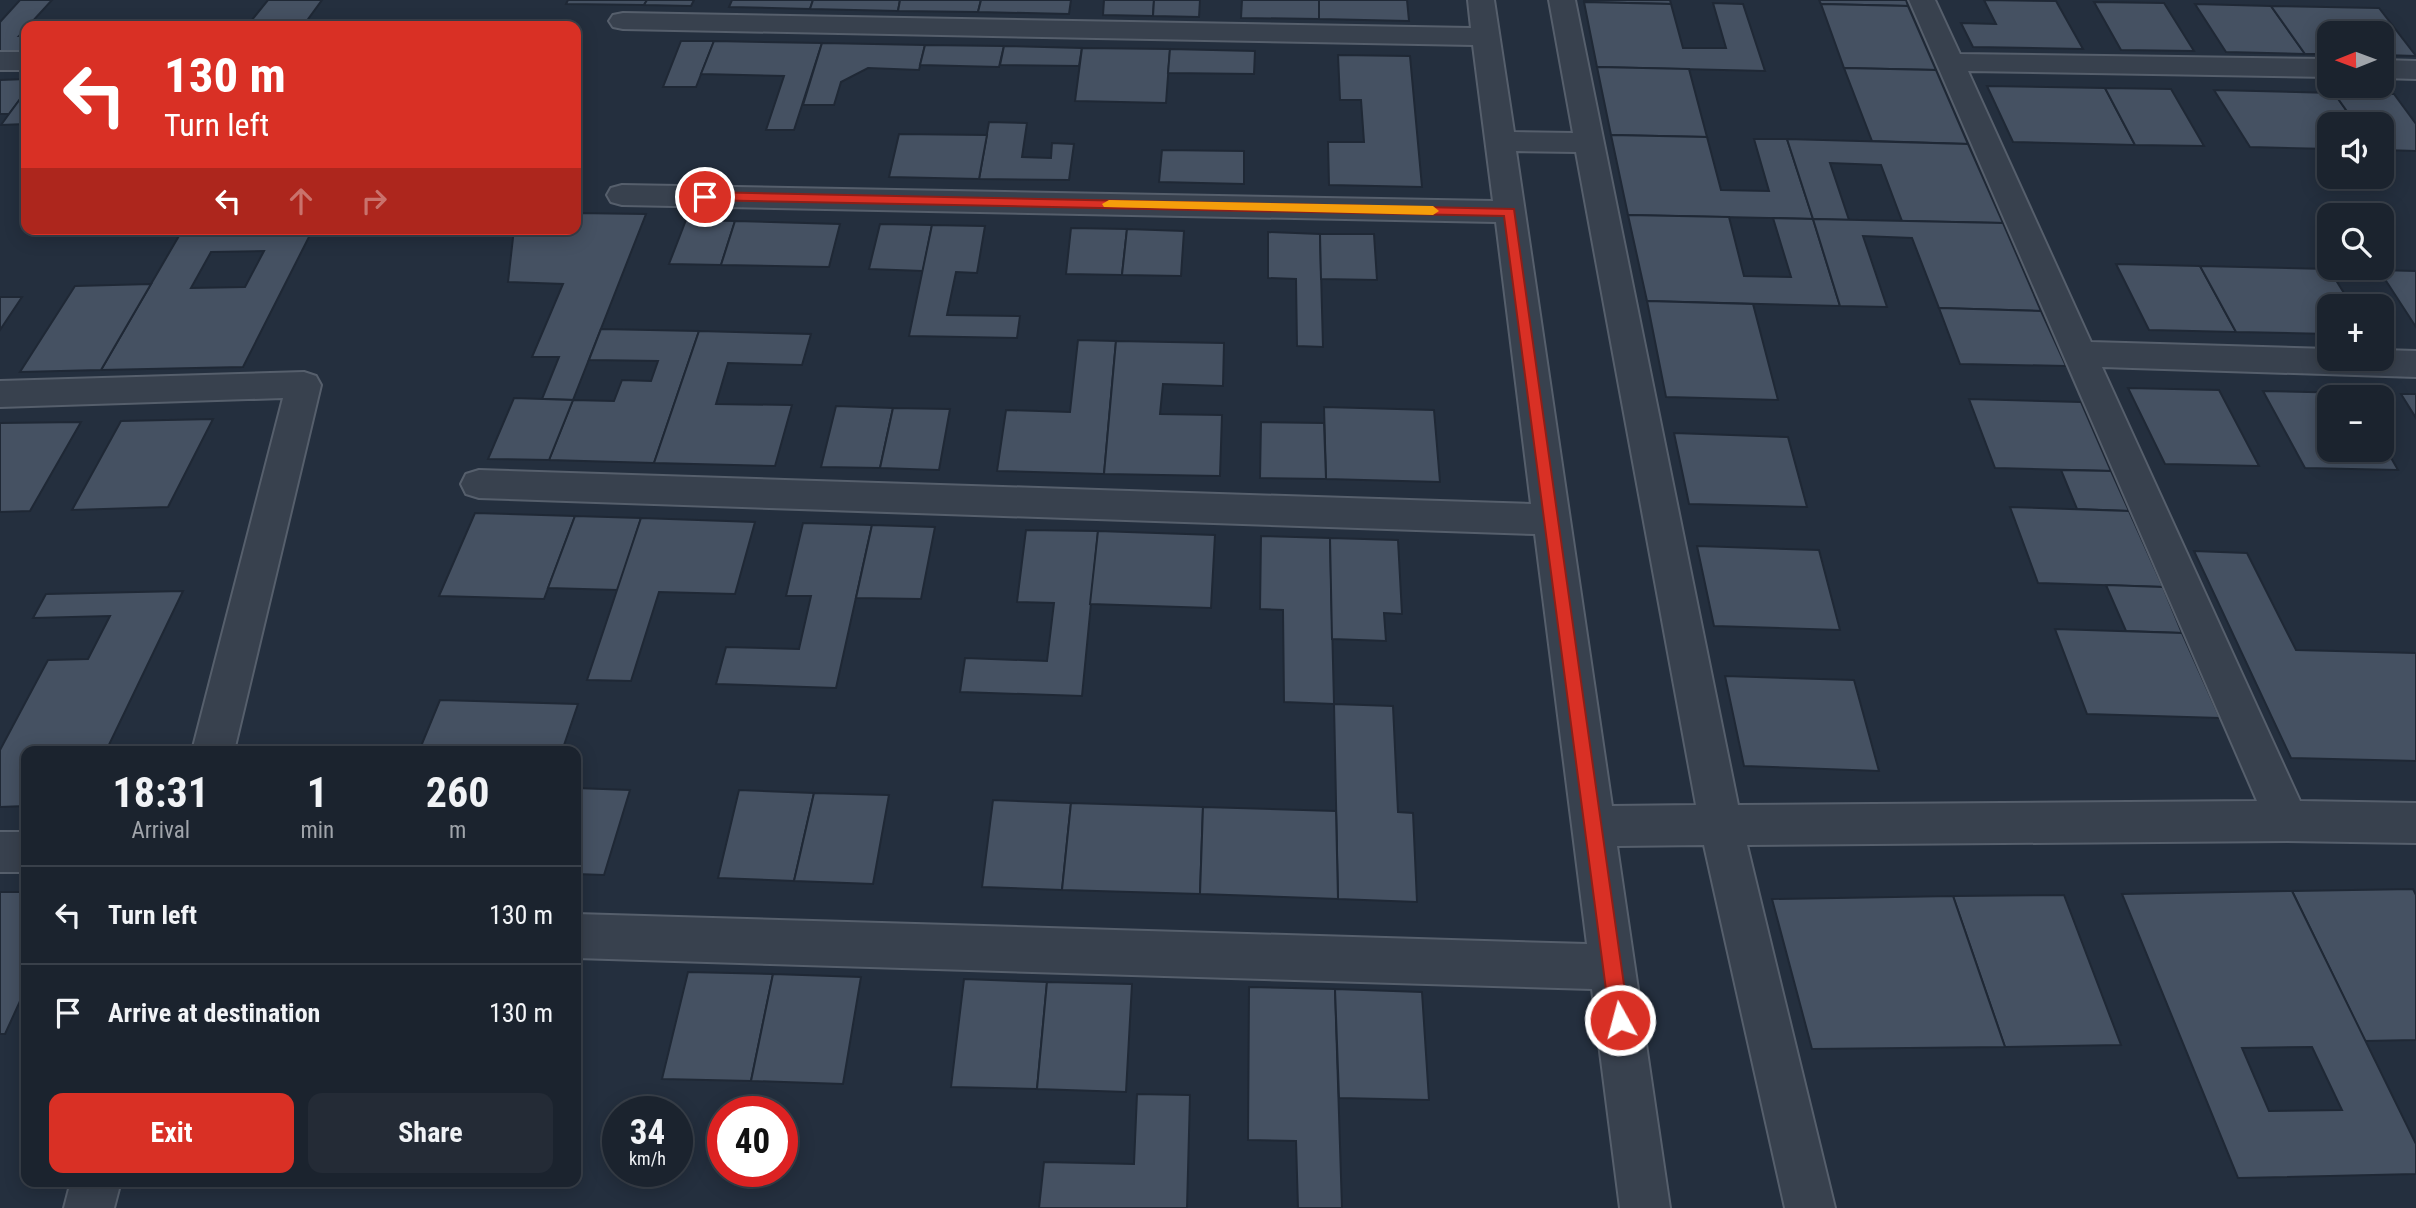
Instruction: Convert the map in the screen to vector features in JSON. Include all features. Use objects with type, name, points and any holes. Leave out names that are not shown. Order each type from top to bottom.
[{"type":"street","points":[[1481,0],[1645,1208]]},
{"type":"street","points":[[1562,0],[1721,825],[1810,1208]]},
{"type":"street","points":[[1922,0],[2287,821]]},
{"type":"street","points":[[623,21],[1486,37]]},
{"type":"street","points":[[0,61],[21,61]]},
{"type":"street","points":[[1949,62],[2317,68]]},
{"type":"street","points":[[2394,69],[2416,70]]},
{"type":"street","points":[[1500,141],[1590,143]]},
{"type":"street","points":[[622,195],[1510,212]]},
{"type":"street","points":[[2079,354],[2416,364]]},
{"type":"street","points":[[0,394],[304,385],[214,746]]},
{"type":"street","points":[[479,484],[1552,520]]},
{"type":"street","points":[[1594,826],[2287,821],[2416,823]]},
{"type":"street","points":[[0,852],[21,852]]},
{"type":"street","points":[[581,936],[1613,967]]},
{"type":"street","points":[[89,1208],[94,1187]]},
{"type":"building","points":[[20,0],[52,0],[33,21],[21,21],[21,53],[0,53],[0,22]]},
{"type":"building","points":[[268,0],[322,0],[307,21],[251,21]]},
{"type":"building","points":[[568,0],[647,0],[644,5],[566,4]]},
{"type":"building","points":[[647,0],[694,0],[691,6],[644,5]]},
{"type":"building","points":[[732,0],[813,0],[810,9],[729,7]]},
{"type":"building","points":[[813,0],[900,0],[898,11],[810,9]]},
{"type":"building","points":[[900,0],[981,0],[978,12],[898,11]]},
{"type":"building","points":[[981,0],[1071,0],[1069,14],[978,12]]},
{"type":"building","points":[[1104,0],[1154,0],[1153,16],[1103,15]]},
{"type":"building","points":[[1154,0],[1200,0],[1199,17],[1153,16]]},
{"type":"building","points":[[1242,0],[1319,0],[1319,19],[1241,18]]},
{"type":"building","points":[[1319,0],[1407,0],[1409,21],[1319,19]]},
{"type":"building","points":[[1670,0],[1671,4],[1584,2]]},
{"type":"building","points":[[1819,0],[1906,0],[1908,6],[1821,4]]},
{"type":"building","points":[[1984,0],[2056,1],[2083,49],[1973,47],[1961,23],[1996,24]]},
{"type":"building","points":[[1584,2],[1671,4],[1683,48],[1726,48],[1713,3],[1743,4],[1765,71],[1597,67]]},
{"type":"building","points":[[2094,2],[2164,3],[2194,51],[2121,50]]},
{"type":"building","points":[[1821,4],[1908,6],[1936,70],[1844,68]]},
{"type":"building","points":[[2195,4],[2271,6],[2305,54],[2226,52]]},
{"type":"building","points":[[2271,6],[2379,8],[2389,21],[2317,21],[2317,54],[2305,54]]},
{"type":"building","points":[[2394,27],[2416,56],[2394,55]]},
{"type":"building","points":[[681,41],[714,41],[696,87],[663,87]]},
{"type":"building","points":[[714,41],[822,43],[794,130],[766,130],[784,76],[701,74]]},
{"type":"building","points":[[822,43],[925,45],[919,70],[868,68],[841,82],[834,105],[803,105]]},
{"type":"building","points":[[925,45],[1004,46],[999,67],[920,65]]},
{"type":"building","points":[[1004,46],[1082,48],[1079,66],[1000,65]]},
{"type":"building","points":[[1082,48],[1170,49],[1166,103],[1075,101]]},
{"type":"building","points":[[1170,49],[1255,51],[1254,74],[1168,73]]},
{"type":"building","points":[[1338,55],[1410,56],[1422,187],[1329,185],[1328,142],[1364,142],[1361,100],[1340,100]]},
{"type":"building","points":[[1597,67],[1689,69],[1707,137],[1611,135]]},
{"type":"building","points":[[1844,68],[1936,70],[1968,144],[1872,141]]},
{"type":"building","points":[[21,79],[21,98],[9,114],[0,114],[0,80]]},
{"type":"building","points":[[1987,86],[2105,88],[2135,145],[2013,142]]},
{"type":"building","points":[[2105,88],[2171,89],[2204,146],[2135,145]]},
{"type":"building","points":[[2214,90],[2317,93],[2317,98],[2338,98],[2347,112],[2317,112],[2317,149],[2250,147]]},
{"type":"building","points":[[2394,94],[2416,124],[2416,151],[2394,150],[2394,112],[2347,112],[2338,98],[2394,98]]},
{"type":"building","points":[[21,98],[21,124],[1,125]]},
{"type":"building","points":[[989,122],[1027,123],[1022,157],[1051,158],[1052,143],[1074,144],[1069,180],[979,179]]},
{"type":"building","points":[[899,134],[987,135],[979,179],[889,177]]},
{"type":"building","points":[[1611,135],[1707,137],[1721,190],[1769,191],[1754,139],[1787,139],[1813,219],[1628,215]]},
{"type":"building","points":[[1787,139],[1968,144],[2003,223],[1902,221],[1881,165],[1830,163],[1849,220],[1813,219]]},
{"type":"building","points":[[1162,150],[1244,151],[1244,184],[1159,182]]},
{"type":"building","points":[[581,213],[646,214],[573,400],[542,399],[559,357],[532,357],[563,284],[508,282],[513,235],[581,235]]},
{"type":"building","points":[[1628,215],[1729,217],[1744,276],[1791,277],[1773,218],[1813,219],[1840,306],[1647,301]]},
{"type":"building","points":[[1813,219],[2003,223],[2041,311],[1939,308],[1912,238],[1863,236],[1887,307],[1840,306]]},
{"type":"building","points":[[686,220],[735,221],[721,265],[669,264]]},
{"type":"building","points":[[735,221],[840,224],[829,267],[721,265]]},
{"type":"building","points":[[880,224],[932,225],[923,271],[869,269]]},
{"type":"building","points":[[932,225],[985,226],[977,273],[956,272],[947,315],[1020,316],[1017,338],[909,336]]},
{"type":"building","points":[[1071,228],[1127,229],[1122,275],[1066,274]]},
{"type":"building","points":[[1127,229],[1184,231],[1181,276],[1122,275]]},
{"type":"building","points":[[1268,232],[1320,234],[1323,347],[1297,346],[1296,279],[1268,278]]},
{"type":"building","points":[[1320,234],[1374,234],[1377,280],[1321,279]]},
{"type":"building","points":[[180,235],[310,235],[243,367],[101,370]],"holes":[[[264,251],[245,287],[191,288],[211,252]]]},
{"type":"building","points":[[2116,264],[2200,266],[2236,332],[2149,330]]},
{"type":"building","points":[[2200,266],[2317,269],[2317,280],[2336,280],[2345,294],[2317,294],[2317,334],[2236,332]]},
{"type":"building","points":[[2394,270],[2416,271],[2416,327],[2385,280],[2394,280]]},
{"type":"building","points":[[151,284],[101,370],[20,372],[75,286]]},
{"type":"building","points":[[0,297],[22,297],[0,330]]},
{"type":"building","points":[[1647,301],[1753,304],[1778,400],[1666,397]]},
{"type":"building","points":[[1939,308],[2041,311],[2066,366],[1960,364]]},
{"type":"building","points":[[601,329],[699,331],[654,463],[549,460],[573,400],[614,401],[622,380],[651,381],[658,361],[589,360]]},
{"type":"building","points":[[699,331],[811,334],[802,365],[728,363],[716,404],[792,405],[775,466],[654,463]]},
{"type":"building","points":[[1078,340],[1116,341],[1104,474],[997,471],[1006,410],[1070,412]]},
{"type":"building","points":[[1116,341],[1224,343],[1223,386],[1163,384],[1160,414],[1222,415],[1220,476],[1104,474]]},
{"type":"building","points":[[2128,388],[2219,390],[2259,466],[2165,464]]},
{"type":"building","points":[[2263,391],[2317,392],[2317,462],[2393,462],[2398,470],[2305,468]]},
{"type":"building","points":[[2401,394],[2416,394],[2416,418]]},
{"type":"building","points":[[514,398],[573,400],[549,460],[488,459]]},
{"type":"building","points":[[1969,399],[2081,402],[2111,471],[1995,468]]},
{"type":"building","points":[[836,406],[893,408],[880,468],[821,467]]},
{"type":"building","points":[[1324,407],[1434,410],[1440,482],[1326,479]]},
{"type":"building","points":[[893,408],[950,409],[939,470],[880,468]]},
{"type":"building","points":[[213,419],[168,507],[72,510],[121,421]]},
{"type":"building","points":[[81,422],[30,511],[0,512],[0,423]]},
{"type":"building","points":[[1261,422],[1324,423],[1326,479],[1260,478]]},
{"type":"building","points":[[1674,433],[1788,437],[1807,507],[1689,504]]},
{"type":"building","points":[[2061,470],[2111,471],[2129,511],[2077,509]]},
{"type":"building","points":[[2010,507],[2129,511],[2163,587],[2038,583]]},
{"type":"building","points":[[475,513],[575,516],[544,599],[439,596]]},
{"type":"building","points":[[575,516],[641,518],[618,590],[548,588]]},
{"type":"building","points":[[641,518],[755,522],[735,594],[659,592],[631,681],[587,680]]},
{"type":"building","points":[[803,523],[872,525],[836,688],[716,684],[726,647],[799,649],[811,596],[786,596]]},
{"type":"building","points":[[872,525],[935,527],[921,599],[856,598]]},
{"type":"building","points":[[1026,530],[1098,531],[1082,696],[960,692],[965,658],[1047,661],[1054,603],[1017,602]]},
{"type":"building","points":[[1098,531],[1215,535],[1211,608],[1090,604]]},
{"type":"building","points":[[1261,536],[1330,538],[1334,704],[1284,702],[1283,610],[1260,609]]},
{"type":"building","points":[[1330,538],[1398,540],[1402,614],[1384,613],[1386,641],[1332,639]]},
{"type":"building","points":[[1697,546],[1819,550],[1840,630],[1714,626]]},
{"type":"building","points":[[2194,551],[2247,553],[2296,650],[2416,653],[2416,761],[2291,758]]},
{"type":"building","points":[[2106,585],[2163,587],[2182,633],[2126,631]]},
{"type":"building","points":[[183,591],[108,746],[21,746],[21,806],[0,807],[0,750],[48,660],[88,659],[110,616],[33,618],[46,594]]},
{"type":"building","points":[[2055,629],[2182,633],[2220,718],[2087,714]]},
{"type":"building","points":[[1725,676],[1854,680],[1879,771],[1744,766]]},
{"type":"building","points":[[440,700],[578,704],[564,746],[421,746]]},
{"type":"building","points":[[1334,704],[1393,706],[1398,812],[1413,813],[1417,902],[1338,899]]},
{"type":"building","points":[[581,788],[630,790],[604,875],[581,874]]},
{"type":"building","points":[[739,790],[814,793],[794,881],[718,878]]},
{"type":"building","points":[[814,793],[889,795],[873,884],[794,881]]},
{"type":"building","points":[[993,800],[1071,803],[1062,890],[982,887]]},
{"type":"building","points":[[1071,803],[1203,807],[1200,894],[1062,890]]},
{"type":"building","points":[[1203,807],[1336,811],[1338,899],[1200,894]]},
{"type":"building","points":[[2413,889],[2416,895],[2416,1040],[2365,1041],[2292,891]]},
{"type":"building","points":[[2292,891],[2416,1144],[2416,1174],[2238,1178],[2122,894]],"holes":[[[2312,1047],[2342,1110],[2269,1111],[2242,1048]]]},
{"type":"building","points":[[0,892],[21,892],[21,999],[5,1034],[0,1034]]},
{"type":"building","points":[[2064,895],[2121,1045],[2005,1047],[1953,896]]},
{"type":"building","points":[[1953,896],[2005,1047],[1812,1049],[1772,899]]},
{"type":"building","points":[[688,972],[773,974],[751,1081],[662,1079]]},
{"type":"building","points":[[773,974],[861,977],[843,1084],[751,1081]]},
{"type":"building","points":[[964,979],[1047,982],[1037,1089],[951,1087]]},
{"type":"building","points":[[1047,982],[1132,984],[1126,1092],[1037,1089]]},
{"type":"building","points":[[1249,987],[1335,989],[1342,1208],[1298,1208],[1296,1141],[1248,1140]]},
{"type":"building","points":[[1335,989],[1422,992],[1429,1100],[1339,1098]]},
{"type":"building","points":[[1137,1094],[1190,1095],[1187,1208],[1039,1208],[1044,1162],[1134,1164]]},
{"type":"slow traffic","points":[[1109,204],[1433,211]]},
{"type":"route","points":[[705,197],[1510,212],[1620,1020]]}]
